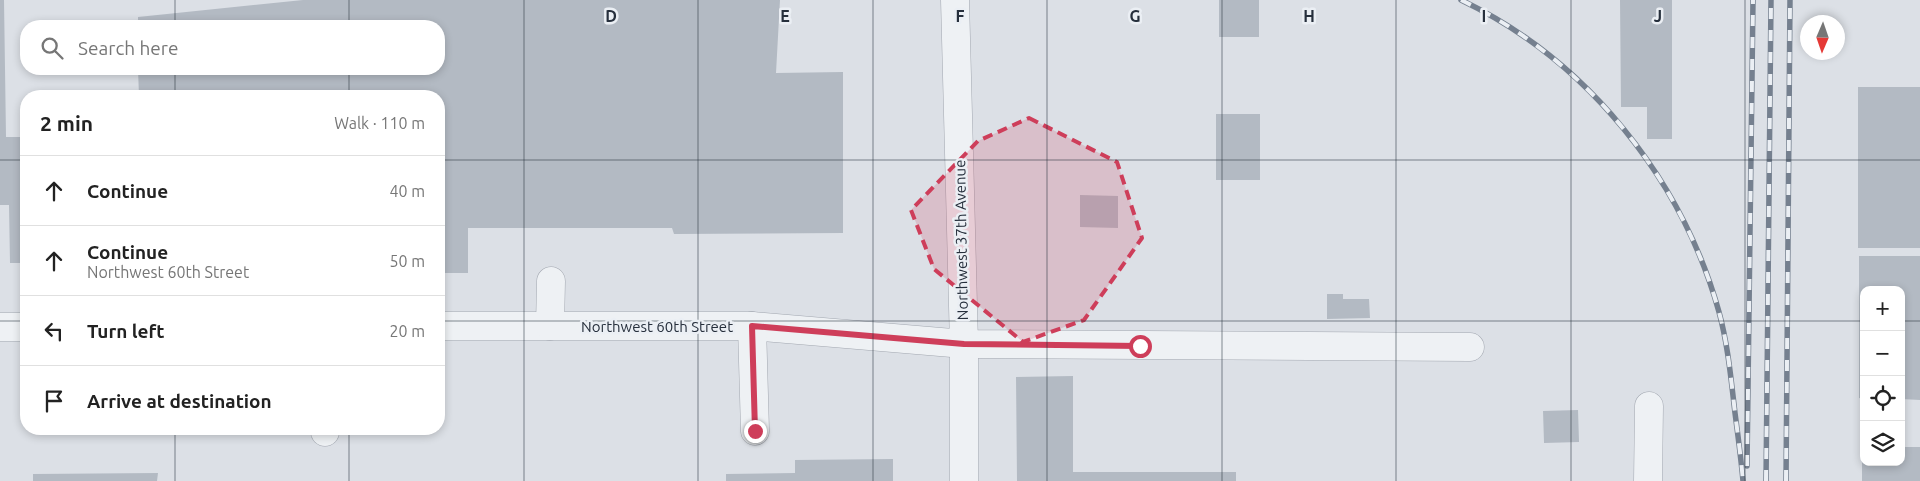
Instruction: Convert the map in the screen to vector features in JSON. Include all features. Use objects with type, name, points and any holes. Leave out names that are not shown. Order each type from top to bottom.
[{"type":"street","name":"Northwest 37th Avenue","points":[[955,0],[964,344],[964,481]]},
{"type":"street","points":[[550,326],[551,281]]},
{"type":"street","name":"Northwest 60th Street","points":[[445,326],[752,326],[964,344],[1470,347]]},
{"type":"street","points":[[752,326],[755,431]]},
{"type":"street","points":[[0,327],[20,327]]},
{"type":"street","points":[[1648,481],[1649,406]]},
{"type":"highlighted area","points":[[1029,118],[1117,162],[1142,238],[1084,320],[1023,342],[934,269],[911,210],[978,141]]},
{"type":"building","points":[[0,0],[4,0],[6,137],[20,137],[20,263],[10,263],[9,205],[0,205]]},
{"type":"building","points":[[303,0],[780,0],[776,73],[843,72],[843,233],[674,234],[672,228],[468,228],[468,273],[445,273],[445,90],[139,90],[138,75],[445,75],[445,20],[138,20],[138,17]]},
{"type":"building","points":[[1219,0],[1259,0],[1259,37],[1219,37]]},
{"type":"building","points":[[1620,0],[1672,0],[1672,139],[1647,139],[1647,107],[1621,107]]},
{"type":"building","points":[[1858,87],[1920,87],[1920,248],[1858,248]]},
{"type":"building","points":[[1216,114],[1260,114],[1260,180],[1216,180]]},
{"type":"building","points":[[1080,195],[1118,196],[1118,228],[1080,227]]},
{"type":"building","points":[[1859,256],[1920,256],[1920,400],[1905,399],[1905,286],[1860,286],[1859,398]]},
{"type":"building","points":[[1327,294],[1343,294],[1343,299],[1369,299],[1370,318],[1327,319]]},
{"type":"building","points":[[1073,376],[1073,472],[1236,472],[1236,481],[1017,481],[1016,377]]},
{"type":"building","points":[[1578,410],[1579,442],[1544,443],[1543,411]]},
{"type":"building","points":[[1905,447],[1920,447],[1920,481],[1862,481],[1862,466],[1905,466]]},
{"type":"building","points":[[893,459],[893,481],[726,481],[726,474],[795,473],[795,460]]},
{"type":"building","points":[[158,473],[157,481],[33,481],[33,474]]},
{"type":"railway","points":[[1461,0],[1507,25],[1549,55],[1588,90],[1623,129],[1654,171],[1681,216],[1702,263],[1722,324],[1729,362],[1743,481]]},
{"type":"railway","points":[[1747,466],[1753,0]]},
{"type":"railway","points":[[1766,481],[1771,0]]},
{"type":"railway","points":[[1786,481],[1790,0]]},
{"type":"route","points":[[755,431],[752,326],[964,344],[1140,346]]}]
